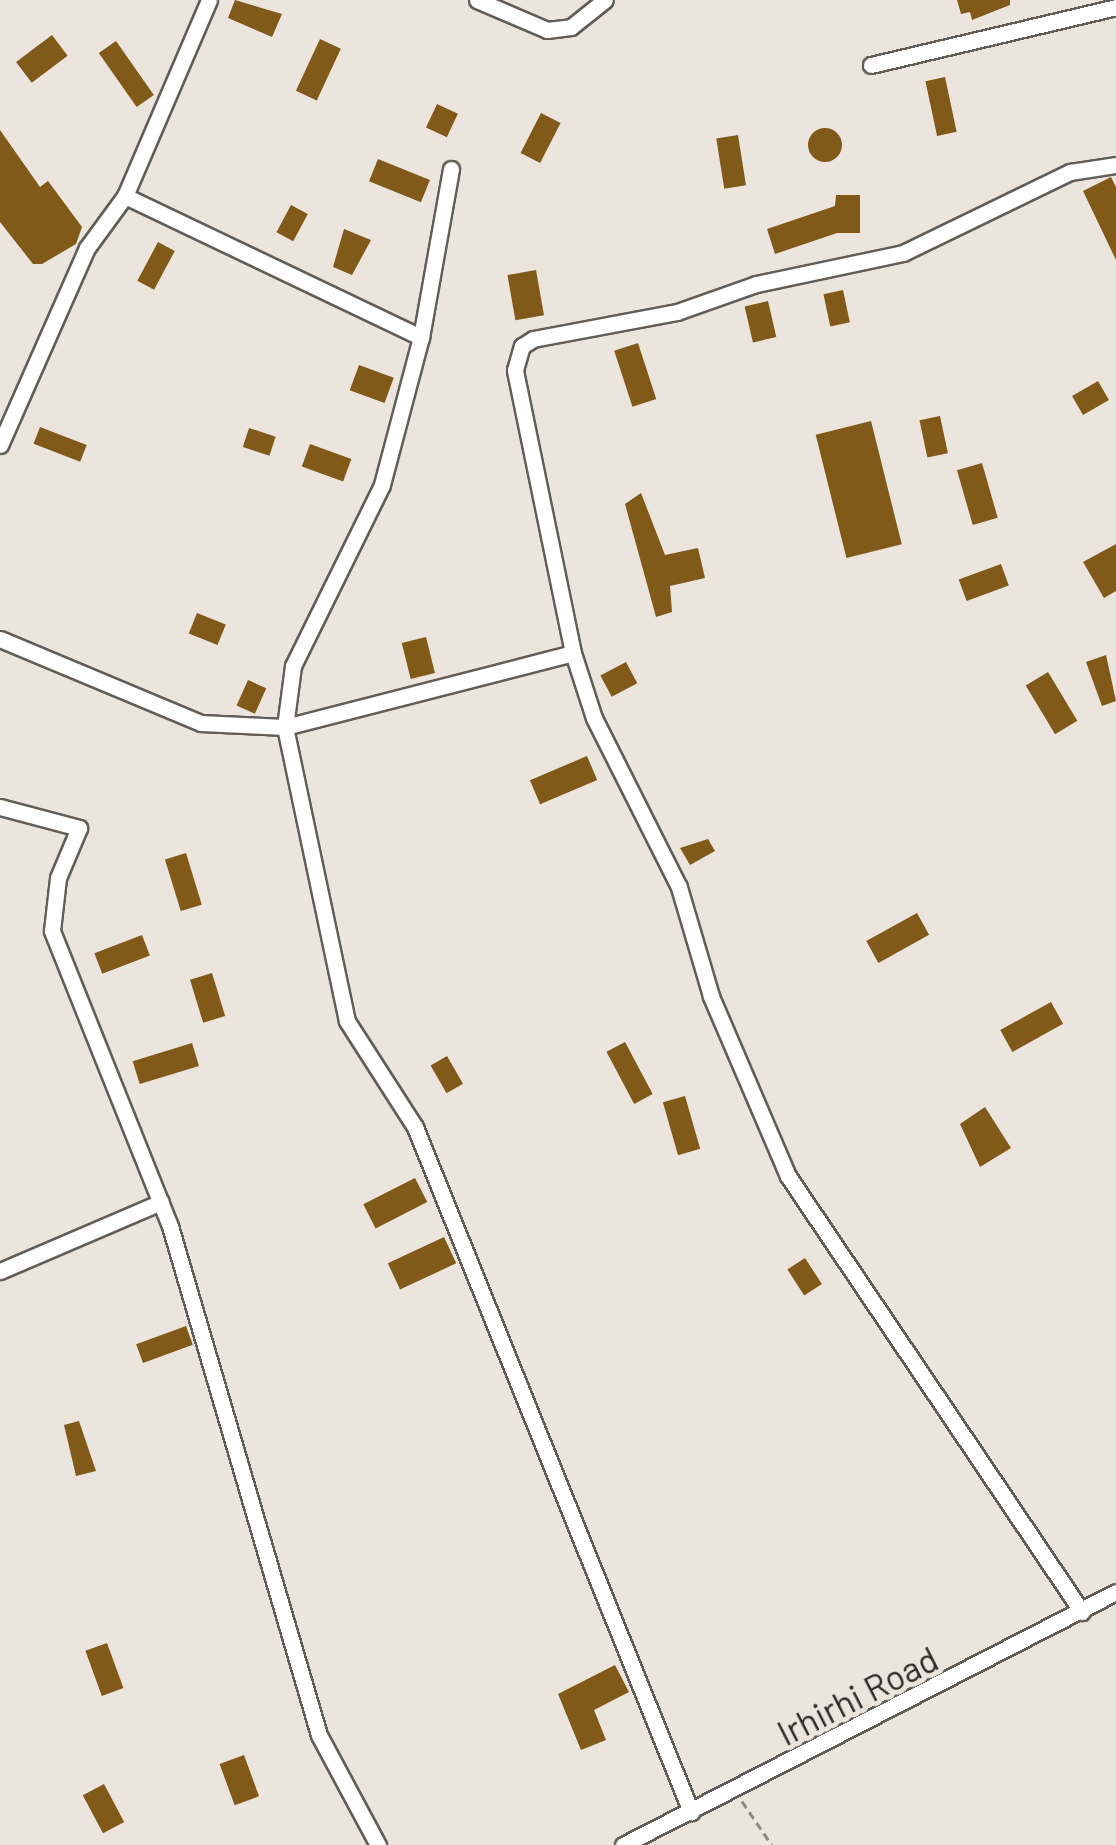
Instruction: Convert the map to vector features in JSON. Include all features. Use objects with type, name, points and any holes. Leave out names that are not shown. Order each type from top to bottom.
[{"type":"street","points":[[0,446],[87,248],[125,196],[209,0]]},
{"type":"street","points":[[477,0],[548,30],[570,28],[605,0]]},
{"type":"street","points":[[870,65],[1116,7]]},
{"type":"street","points":[[1082,1612],[941,1394],[804,1206],[711,996],[679,887],[606,748],[573,653],[517,387],[522,346],[903,254],[1070,172],[1116,164]]},
{"type":"street","points":[[451,169],[421,337],[382,485],[293,666],[285,727],[348,1021],[415,1127],[690,1812]]},
{"type":"street","points":[[125,196],[421,337]]},
{"type":"street","points":[[0,639],[201,723],[285,727],[573,653]]},
{"type":"street","points":[[0,807],[79,828],[58,878],[52,932],[161,1202],[319,1735],[378,1845]]},
{"type":"street","points":[[0,1271],[161,1202]]},
{"type":"street","name":"Irhirhi Road","points":[[623,1845],[1116,1592]]},
{"type":"path","points":[[735,1790],[772,1845]]},
{"type":"building","points":[[235,0],[282,14],[272,37],[228,18]]},
{"type":"building","points":[[957,0],[1010,0],[1010,5],[972,20],[970,12],[961,14]]},
{"type":"building","points":[[52,35],[68,56],[32,83],[16,62]]},
{"type":"building","points":[[320,39],[341,49],[317,100],[296,91]]},
{"type":"building","points":[[116,41],[154,95],[137,107],[99,53]]},
{"type":"building","points":[[945,77],[957,132],[937,136],[925,81]]},
{"type":"building","points":[[437,104],[458,114],[447,137],[426,128]]},
{"type":"building","points":[[541,113],[561,123],[540,163],[521,153]]},
{"type":"building","points":[[825,128],[837,133],[842,145],[837,157],[825,162],[813,157],[808,145],[813,133]]},
{"type":"building","points":[[0,130],[40,187],[48,181],[82,227],[76,244],[42,264],[33,264],[0,222]]},
{"type":"building","points":[[738,135],[746,185],[724,189],[716,138]]},
{"type":"building","points":[[378,159],[430,180],[421,202],[369,181]]},
{"type":"building","points":[[1111,177],[1116,187],[1116,260],[1083,191]]},
{"type":"building","points":[[836,195],[860,195],[860,233],[837,233],[775,254],[767,229],[835,206]]},
{"type":"building","points":[[291,205],[308,214],[293,241],[276,232]]},
{"type":"building","points":[[344,229],[371,240],[352,275],[333,267]]},
{"type":"building","points":[[158,242],[175,251],[154,290],[137,281]]},
{"type":"building","points":[[536,270],[544,315],[515,320],[507,275]]},
{"type":"building","points":[[843,290],[850,322],[830,326],[823,294]]},
{"type":"building","points":[[768,301],[776,337],[753,342],[745,306]]},
{"type":"building","points":[[638,343],[656,399],[632,407],[614,351]]},
{"type":"building","points":[[359,365],[394,378],[385,403],[350,390]]},
{"type":"building","points":[[1098,381],[1109,400],[1083,415],[1072,396]]},
{"type":"building","points":[[940,416],[948,453],[927,458],[919,420]]},
{"type":"building","points":[[871,421],[902,544],[846,558],[816,435]]},
{"type":"building","points":[[40,427],[87,445],[80,462],[34,444]]},
{"type":"building","points":[[249,428],[276,437],[269,456],[243,447]]},
{"type":"building","points":[[310,444],[351,459],[343,482],[302,467]]},
{"type":"building","points":[[982,463],[998,518],[973,525],[957,470]]},
{"type":"building","points":[[641,493],[665,555],[698,548],[705,578],[670,586],[672,612],[656,617],[625,504]]},
{"type":"building","points":[[1116,544],[1116,591],[1104,598],[1083,562]]},
{"type":"building","points":[[1001,564],[1009,586],[967,601],[959,579]]},
{"type":"building","points":[[197,613],[226,625],[218,645],[189,633]]},
{"type":"building","points":[[426,637],[435,673],[411,679],[402,643]]},
{"type":"building","points":[[1106,655],[1116,701],[1102,706],[1086,662]]},
{"type":"building","points":[[626,662],[637,683],[612,697],[600,676]]},
{"type":"building","points":[[1048,672],[1077,721],[1055,734],[1026,685]]},
{"type":"building","points":[[248,680],[266,688],[255,714],[237,706]]},
{"type":"building","points":[[587,756],[597,780],[540,804],[530,780]]},
{"type":"building","points":[[708,839],[715,851],[690,865],[680,848]]},
{"type":"building","points":[[186,853],[202,905],[181,911],[165,859]]},
{"type":"building","points":[[917,913],[929,935],[878,963],[866,941]]},
{"type":"building","points":[[142,935],[150,956],[102,974],[94,953]]},
{"type":"building","points":[[212,973],[225,1016],[203,1023],[190,980]]},
{"type":"building","points":[[1051,1002],[1063,1024],[1012,1052],[1000,1030]]},
{"type":"building","points":[[625,1042],[653,1094],[634,1104],[606,1052]]},
{"type":"building","points":[[192,1043],[199,1066],[140,1084],[133,1061]]},
{"type":"building","points":[[447,1056],[463,1084],[447,1093],[431,1066]]},
{"type":"building","points":[[685,1096],[700,1149],[678,1155],[663,1102]]},
{"type":"building","points":[[985,1107],[1011,1148],[980,1167],[960,1124]]},
{"type":"building","points":[[415,1178],[427,1202],[376,1228],[363,1204]]},
{"type":"building","points":[[444,1237],[456,1263],[400,1289],[388,1263]]},
{"type":"building","points":[[805,1258],[822,1284],[804,1295],[787,1269]]},
{"type":"building","points":[[186,1326],[193,1345],[143,1363],[136,1344]]},
{"type":"building","points":[[79,1421],[96,1471],[76,1476],[64,1425]]},
{"type":"building","points":[[107,1643],[123,1688],[102,1696],[85,1651]]},
{"type":"building","points":[[615,1665],[629,1692],[594,1710],[606,1740],[581,1750],[558,1694]]},
{"type":"building","points":[[244,1755],[259,1796],[235,1805],[220,1764]]},
{"type":"building","points":[[104,1784],[124,1822],[103,1833],[83,1795]]}]
